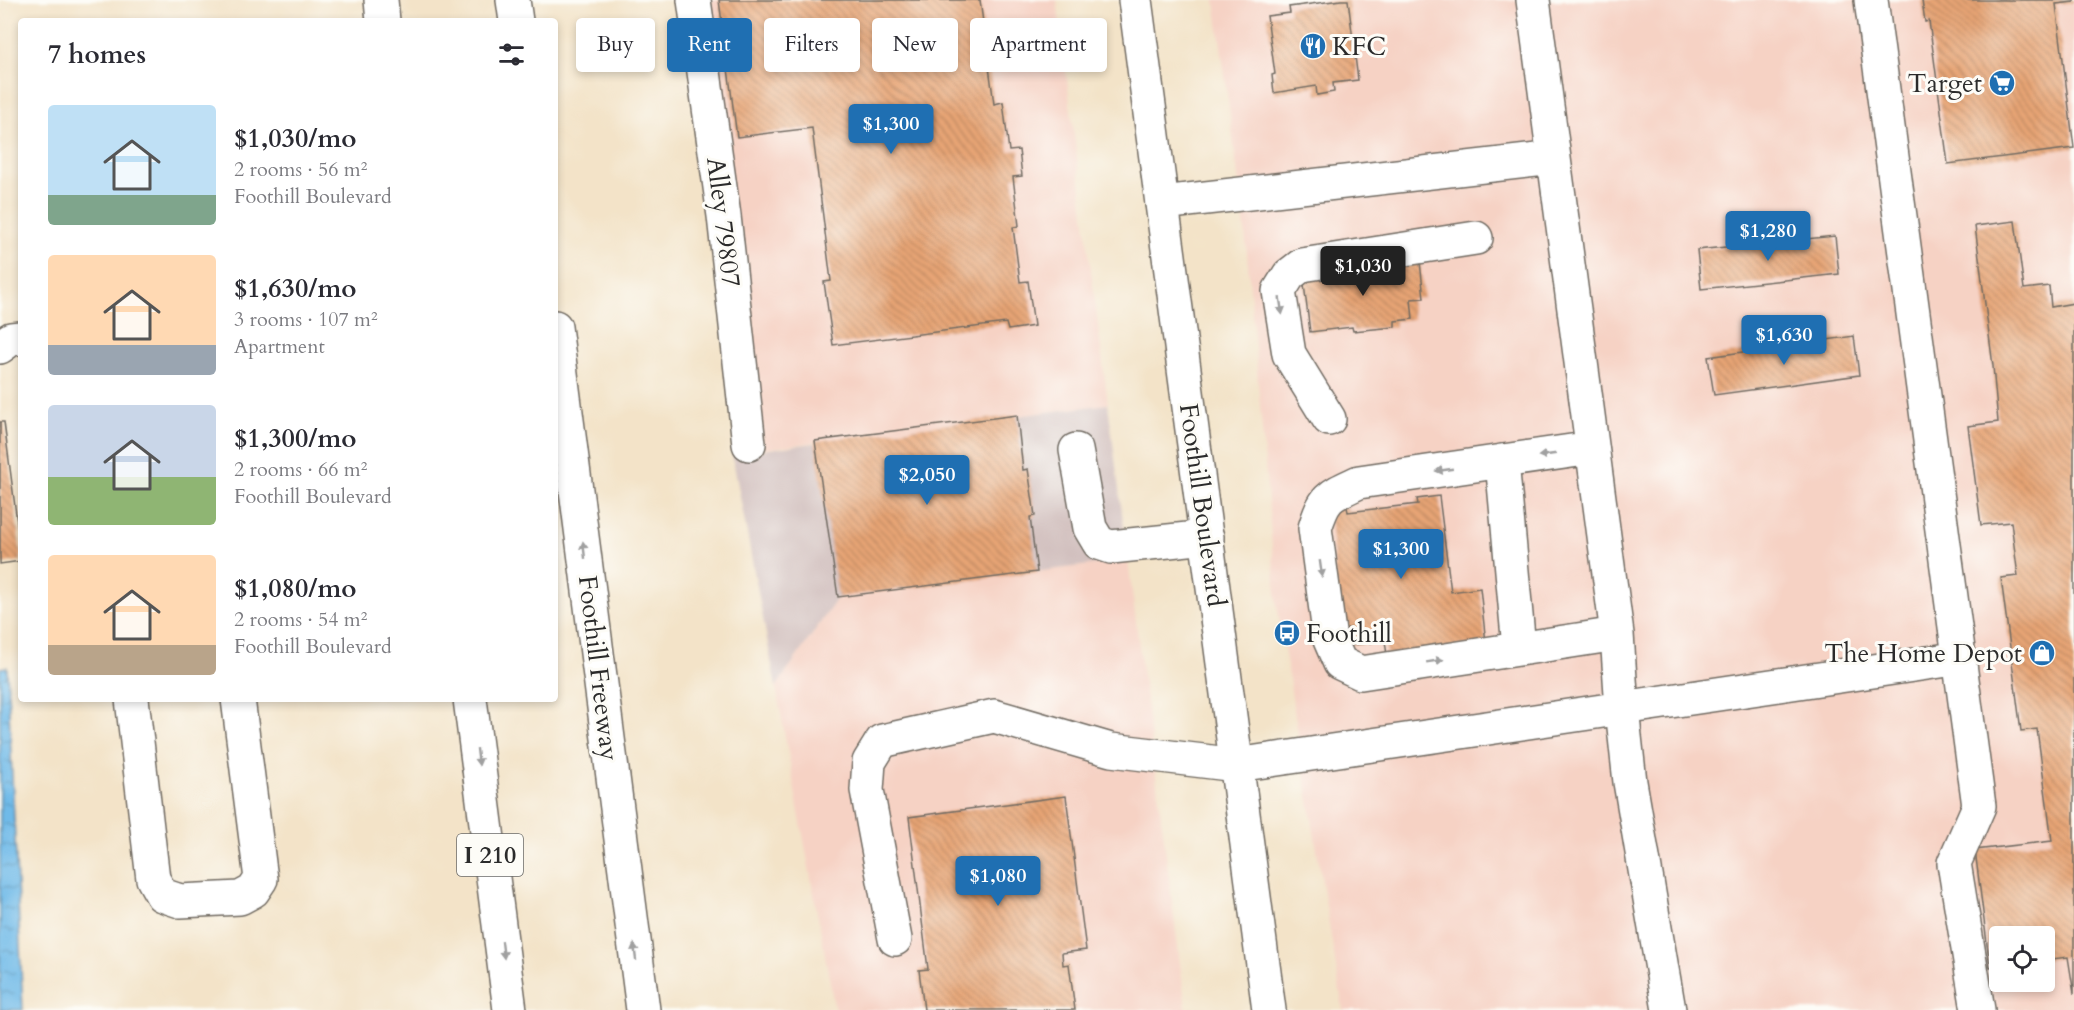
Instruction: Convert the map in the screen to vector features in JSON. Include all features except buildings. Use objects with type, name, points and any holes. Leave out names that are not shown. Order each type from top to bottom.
[{"type":"main road","points":[[381,0],[383,18]]},
{"type":"main road","points":[[513,0],[516,18]]},
{"type":"main road","name":"Alley 79807","points":[[694,0],[724,216],[749,444]]},
{"type":"main road","name":"Foothill Boulevard","points":[[1135,0],[1269,1010]]},
{"type":"main road","points":[[1533,0],[1617,634],[1630,782],[1670,1010]]},
{"type":"main road","points":[[1871,0],[1961,658],[1979,806],[1954,863],[1978,1010]]},
{"type":"main road","points":[[1162,203],[1554,158]]},
{"type":"main road","points":[[1329,419],[1289,354],[1279,291],[1289,275],[1302,265],[1476,238]]},
{"type":"main road","points":[[0,347],[11,339],[18,338]]},
{"type":"main road","name":"Foothill Freeway","points":[[558,350],[643,1010]]},
{"type":"main road","points":[[1592,448],[1359,482],[1330,495],[1315,528],[1330,640],[1340,663],[1361,673],[1617,634]]},
{"type":"main road","points":[[1076,450],[1090,528],[1099,543],[1111,547],[1207,537]]},
{"type":"main road","points":[[1502,461],[1519,648]]},
{"type":"main road","points":[[896,939],[867,790],[869,762],[882,741],[994,716],[1111,750],[1237,765],[1961,658]]},
{"type":"main road","points":[[132,702],[153,879],[162,895],[180,902],[240,898],[253,891],[261,879],[238,702]]},
{"type":"main road","name":"I 210","points":[[470,702],[510,1010]]},
{"type":"shaded area","points":[[700,0],[1057,0],[1059,18],[970,18],[970,72],[1066,72],[1108,404],[763,449],[710,72],[752,72],[752,18],[703,18]]},
{"type":"shaded area","points":[[1215,0],[2074,0],[2074,1010],[1343,1010],[1277,605],[1245,230]]},
{"type":"shaded area","points":[[1108,404],[1128,560],[838,597],[776,687],[732,454]]},
{"type":"shaded area","points":[[1128,560],[1186,1010],[835,1010],[776,687],[838,597]]},
{"type":"water","points":[[7,667],[23,1010],[0,1010],[0,668]]},
{"type":"place","name":"KFC","points":[[1313,46]]},
{"type":"place","name":"Target","points":[[2002,83]]},
{"type":"place","name":"Foothill","points":[[1287,633]]},
{"type":"place","name":"The Home Depot","points":[[2042,653]]}]
